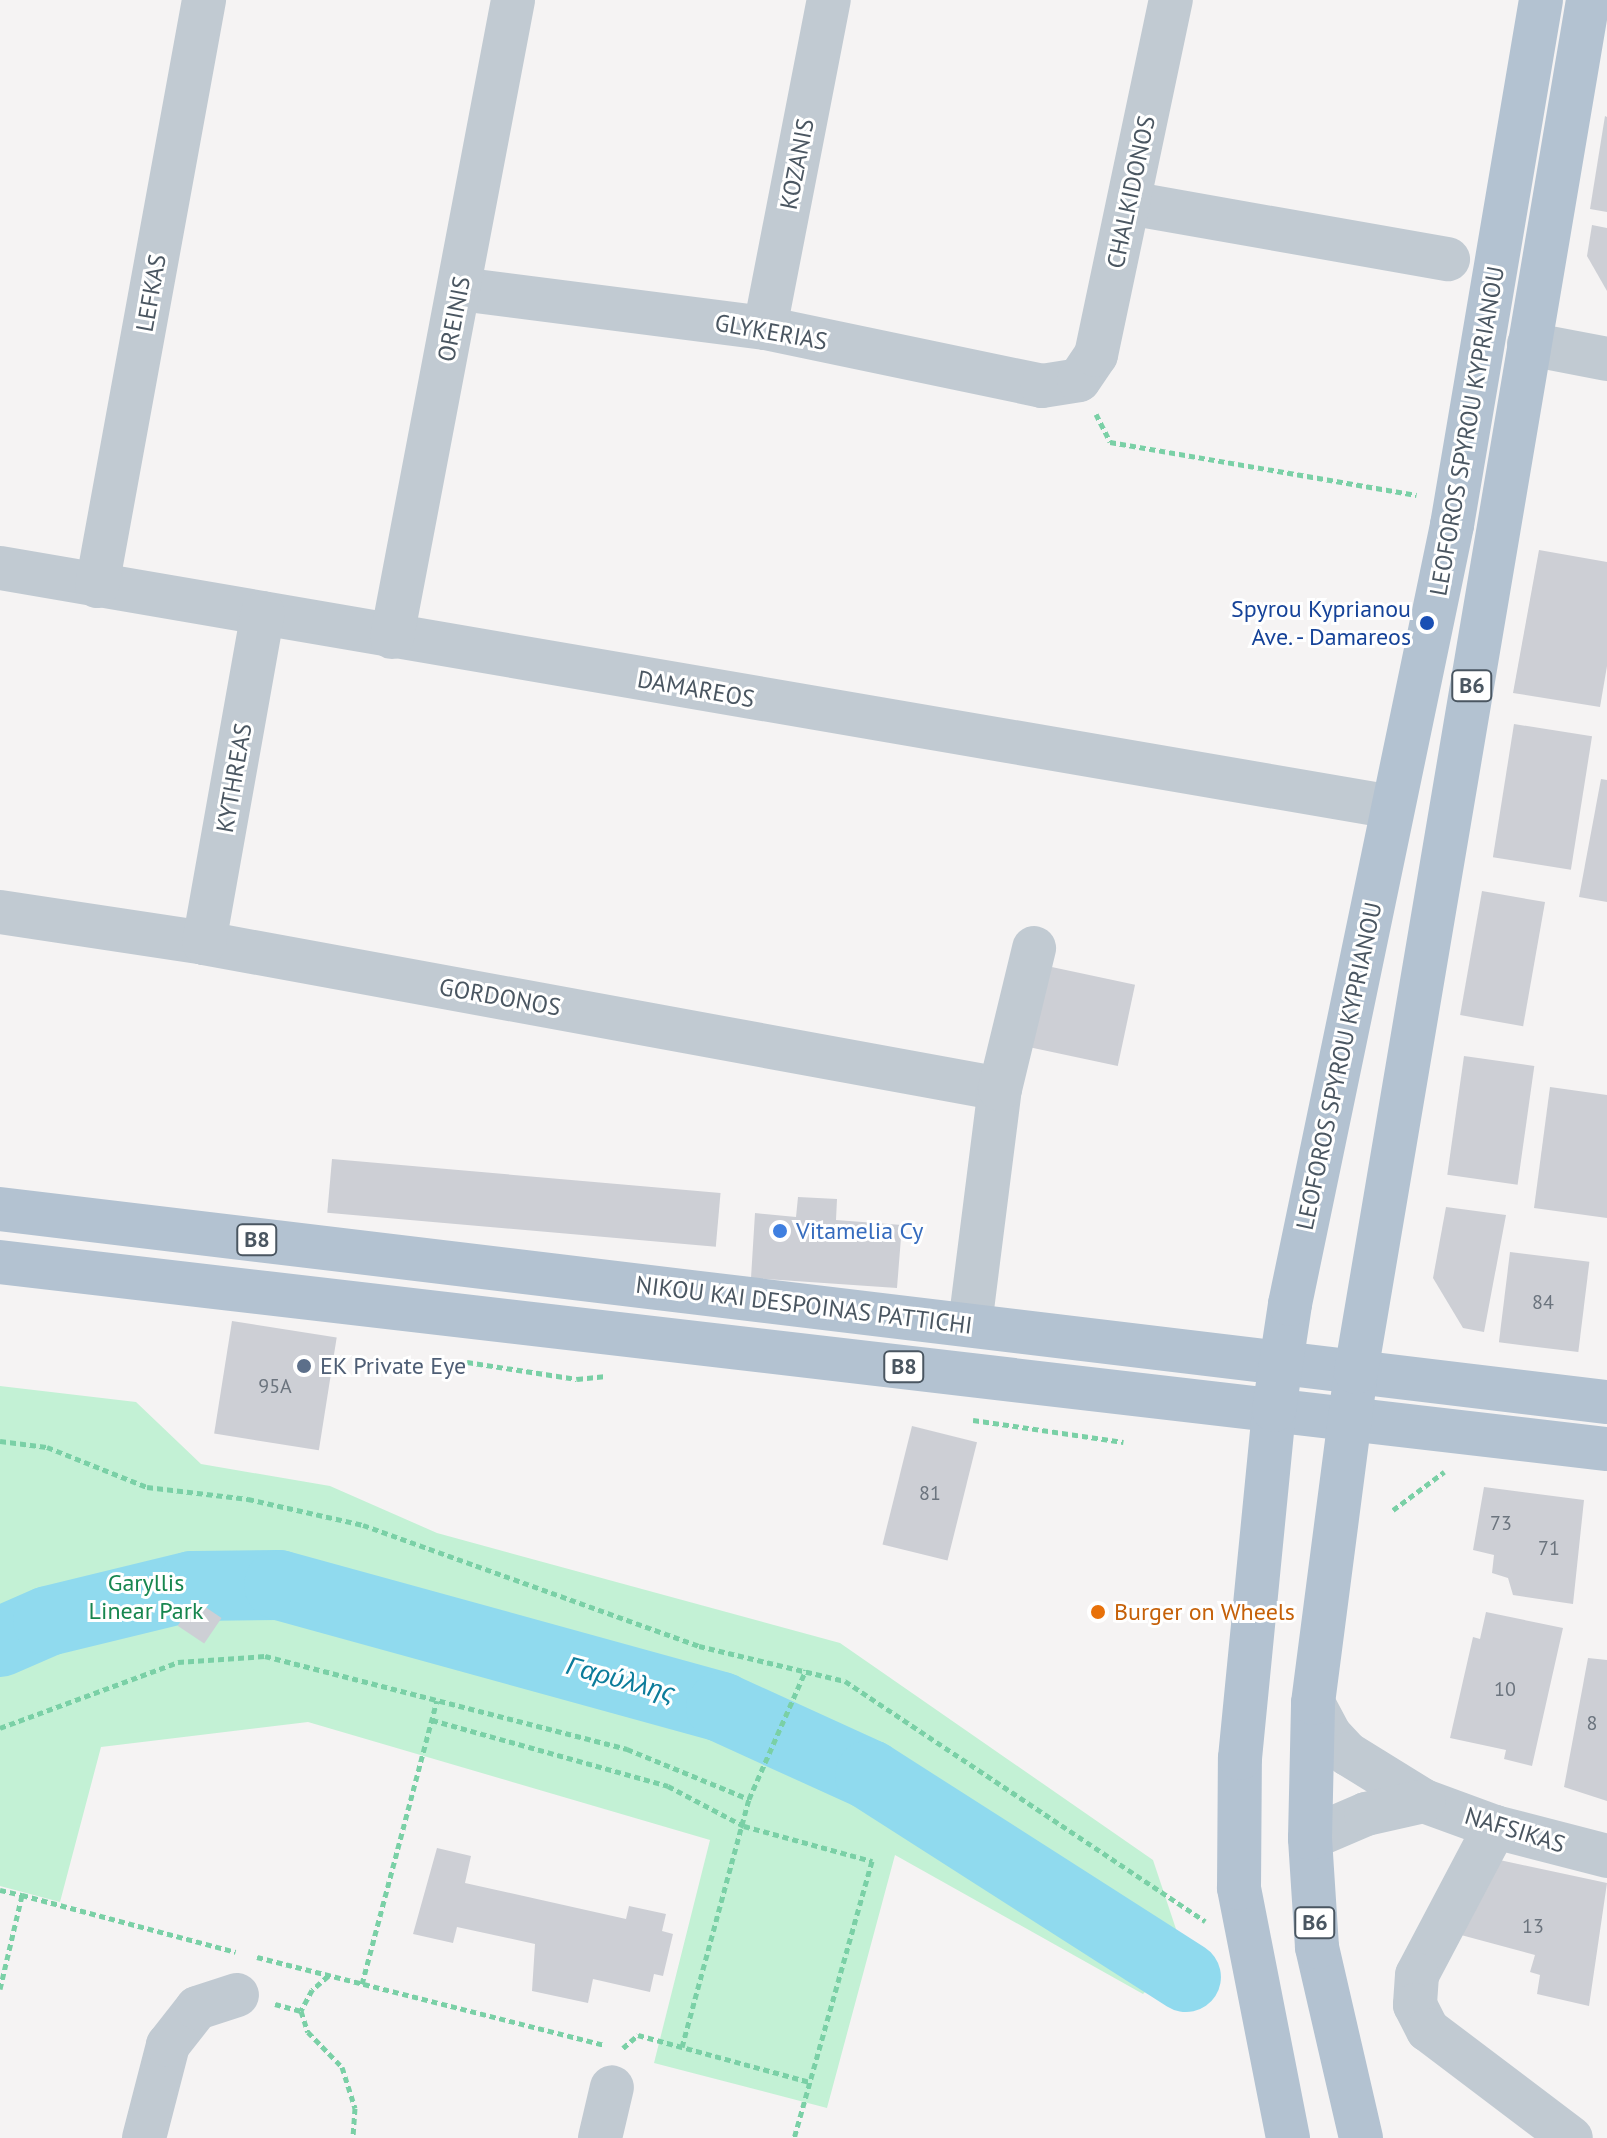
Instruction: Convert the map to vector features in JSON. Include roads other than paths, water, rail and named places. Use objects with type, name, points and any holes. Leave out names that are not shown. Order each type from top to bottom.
[{"type":"main road","name":"LEOFOROS SPYROU KYPRIANOU","points":[[1288,2138],[1239,1888],[1240,1758],[1274,1410],[1392,807],[1452,525],[1541,0]]},
{"type":"main road","name":"LEOFOROS SPYROU KYPRIANOU","points":[[1361,2138],[1317,1947],[1310,1838],[1313,1703],[1356,1372],[1529,344],[1592,23]]},
{"type":"main road","name":"NIKOU KAI DESPOINAS PATTICHI","points":[[0,1209],[1607,1402]]},
{"type":"main road","name":"NIKOU KAI DESPOINAS PATTICHI","points":[[0,1262],[1607,1449]]},
{"type":"street","name":"LEFKAS","points":[[97,586],[204,0]]},
{"type":"street","name":"OREINIS","points":[[392,637],[513,0]]},
{"type":"street","name":"KOZANIS","points":[[765,328],[829,0]]},
{"type":"street","name":"CHALKIDONOS","points":[[1079,380],[1096,355],[1171,0]]},
{"type":"street","points":[[1129,203],[1448,259]]},
{"type":"street","name":"GLYKERIAS","points":[[460,289],[765,328],[1042,386],[1079,380]]},
{"type":"street","points":[[1529,344],[1607,359]]},
{"type":"street","name":"DAMAREOS","points":[[0,568],[1392,807]]},
{"type":"street","name":"KYTHREAS","points":[[204,943],[263,613]]},
{"type":"street","name":"GORDONOS","points":[[0,912],[204,943],[1000,1089]]},
{"type":"street","points":[[970,1325],[1000,1089],[1034,948]]},
{"type":"street","name":"NAFSIKAS","points":[[1313,1703],[1330,1735],[1348,1754],[1424,1801],[1495,1827],[1607,1856]]},
{"type":"street","points":[[1310,1838],[1366,1814],[1424,1801]]},
{"type":"street","points":[[1495,1827],[1417,1975],[1415,2005],[1428,2030],[1571,2138]]},
{"type":"street","points":[[144,2138],[168,2045],[197,2008],[237,1995]]},
{"type":"street","points":[[600,2138],[616,2068]]},
{"type":"waterway","name":"Γαρύλλης","points":[[0,1642],[48,1621],[192,1586],[279,1585],[721,1707],[870,1775],[1186,1977]]},
{"type":"place","name":"Spyrou Kyprianou Ave. - Damareos","points":[[1427,623]]},
{"type":"place","name":"Vitamelia Cy","points":[[780,1231]]},
{"type":"place","name":"EK Private Eye","points":[[304,1366]]},
{"type":"place","name":"Burger on Wheels","points":[[1098,1612]]},
{"type":"park label","name":"Garyllis Linear Park","points":[[146,1597]]}]
